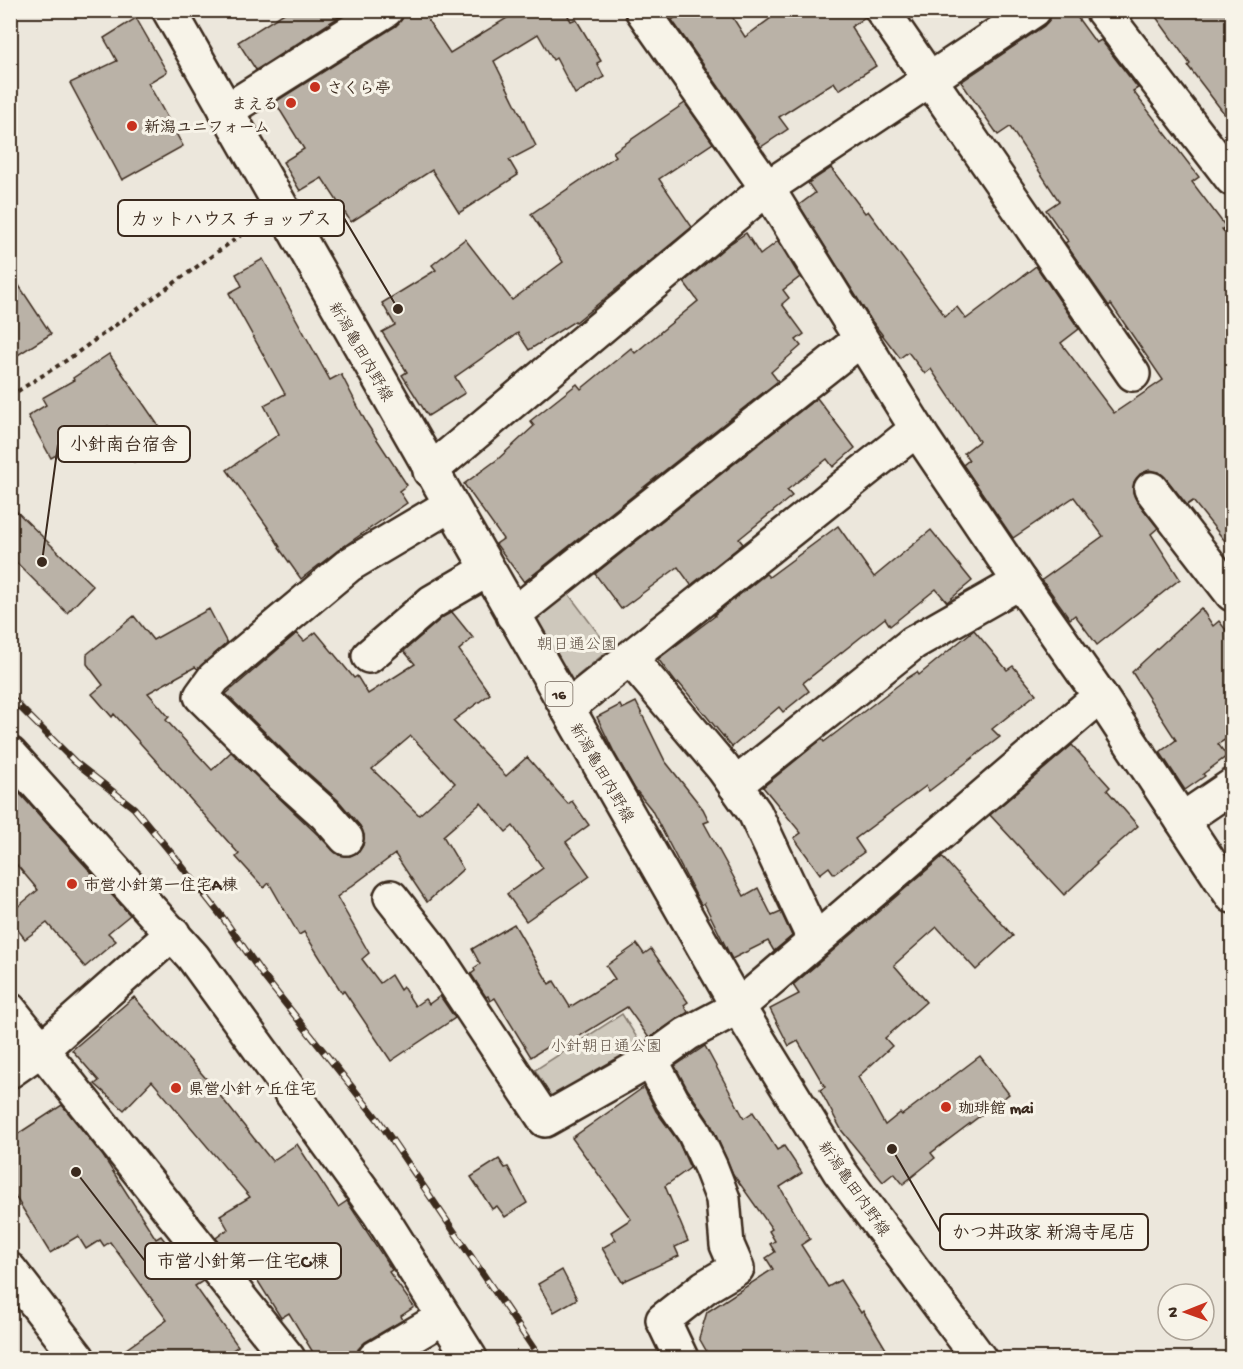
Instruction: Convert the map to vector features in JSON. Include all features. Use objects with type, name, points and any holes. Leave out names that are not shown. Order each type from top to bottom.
[{"type":"street","name":"新潟亀田内野線","points":[[169,10],[430,471],[738,1006],[840,1172],[979,1359]]},
{"type":"street","points":[[226,111],[386,10]]},
{"type":"street","points":[[642,10],[767,188],[917,429],[1100,696],[1233,896]]},
{"type":"street","points":[[882,10],[1133,374]]},
{"type":"street","points":[[430,471],[767,188],[1034,10]]},
{"type":"street","points":[[1102,10],[1233,179]]},
{"type":"street","points":[[513,615],[860,340]]},
{"type":"street","points":[[567,708],[917,429]]},
{"type":"street","points":[[1151,489],[1233,594]]},
{"type":"street","points":[[346,838],[326,814],[277,771],[201,696],[214,678],[349,565],[450,505]]},
{"type":"street","points":[[369,656],[432,602],[487,570]]},
{"type":"street","points":[[735,785],[913,643],[1020,582]]},
{"type":"street","points":[[630,658],[723,768],[755,813],[815,941]]},
{"type":"street","points":[[391,897],[434,952],[545,1120],[651,1060],[687,1034],[738,1006],[1100,696]]},
{"type":"street","points":[[10,754],[174,933],[193,957],[379,1213],[470,1359]]},
{"type":"street","points":[[1182,820],[1233,786]]},
{"type":"street","points":[[10,1071],[43,1048],[174,933]]},
{"type":"street","points":[[10,1010],[43,1048],[288,1359]]},
{"type":"street","points":[[651,1060],[672,1100],[694,1132],[711,1168],[723,1199],[727,1245],[737,1268],[705,1287],[652,1327],[681,1359]]},
{"type":"street","points":[[10,1270],[78,1359]]},
{"type":"street","points":[[375,1359],[444,1317]]},
{"type":"path","points":[[10,396],[67,360],[250,228]]},
{"type":"green space","name":"朝日通公園","points":[[567,592],[610,649],[571,681],[536,618]]},
{"type":"green space","name":"小針朝日通公園","points":[[622,1014],[641,1044],[553,1100],[535,1070]]},
{"type":"building","points":[[289,10],[350,10],[256,70],[238,42]]},
{"type":"building","points":[[405,10],[421,10],[450,53],[520,10],[577,10],[568,16],[571,21],[576,19],[601,61],[597,63],[604,77],[575,94],[556,58],[553,60],[538,34],[494,61],[536,146],[509,160],[518,175],[459,213],[432,170],[351,222],[322,178],[300,191],[283,162],[304,149],[275,102],[396,26]]},
{"type":"building","points":[[686,10],[728,10],[745,37],[782,10],[863,10],[865,17],[851,27],[876,66],[839,90],[834,82],[779,117],[788,129],[761,147],[672,20]]},
{"type":"building","points":[[1052,10],[1072,10],[1096,43],[1101,40],[1138,88],[1133,91],[1199,177],[1192,182],[1226,227],[1222,229],[1233,244],[1233,551],[1193,501],[1187,505],[1159,472],[1149,470],[1140,474],[1134,482],[1133,492],[1136,500],[1158,528],[1151,534],[1180,579],[1097,645],[1075,615],[1070,619],[1042,580],[1103,536],[1074,497],[1013,538],[963,465],[969,460],[964,453],[979,441],[931,369],[925,374],[908,352],[900,358],[871,320],[799,205],[815,193],[808,183],[831,168],[865,213],[868,211],[945,316],[957,307],[966,319],[1036,266],[1079,329],[1061,343],[1114,413],[1163,380],[1111,304],[1109,306],[1065,243],[1068,241],[1046,210],[1059,201],[1010,127],[998,135],[961,82],[1044,26],[1050,19]]},
{"type":"building","points":[[1151,10],[1233,10],[1233,125],[1188,66],[1190,64]]},
{"type":"building","name":"新潟ユニフォーム","points":[[136,18],[167,72],[148,83],[183,146],[122,180],[70,83],[117,61],[104,38]]},
{"type":"building","points":[[685,103],[713,143],[659,179],[692,227],[576,322],[529,350],[518,333],[455,377],[465,393],[428,416],[402,375],[407,372],[382,332],[395,325],[382,303],[436,270],[432,265],[465,239],[512,300],[563,262],[531,214],[616,156],[613,152]]},
{"type":"building","points":[[746,233],[760,255],[778,241],[800,277],[783,290],[789,298],[782,304],[804,334],[796,340],[801,346],[771,372],[778,381],[524,582],[496,544],[503,539],[464,484],[498,459],[534,426],[530,421],[577,384],[581,389],[631,348],[635,353],[698,301],[684,282]]},
{"type":"building","points":[[263,259],[330,380],[341,374],[367,424],[407,485],[399,491],[407,503],[301,579],[227,470],[279,434],[264,405],[285,394],[229,293],[242,286],[236,274]]},
{"type":"building","points":[[10,272],[51,334],[10,360]]},
{"type":"building","points":[[109,354],[169,441],[134,462],[120,439],[118,440],[108,426],[51,458],[28,416],[46,405],[42,398],[74,380],[73,378]]},
{"type":"building","points":[[817,398],[855,448],[833,467],[827,459],[787,490],[792,496],[739,539],[743,544],[691,585],[678,567],[621,609],[595,574]]},
{"type":"building","points":[[10,505],[93,586],[67,613],[10,556]]},
{"type":"building","points":[[838,526],[874,577],[931,530],[972,581],[947,602],[936,589],[890,626],[885,618],[803,683],[809,691],[783,712],[779,707],[732,747],[658,659],[766,574],[769,577]]},
{"type":"building","points":[[1201,608],[1213,626],[1219,621],[1233,639],[1233,735],[1218,744],[1227,756],[1185,790],[1160,752],[1176,740],[1132,672]]},
{"type":"building","points":[[209,609],[227,643],[198,669],[195,667],[148,693],[169,717],[166,720],[212,770],[231,752],[339,855],[350,856],[359,852],[363,845],[364,835],[360,826],[338,800],[226,694],[297,633],[304,641],[316,632],[354,678],[357,676],[368,694],[415,664],[404,651],[452,612],[473,638],[459,650],[490,694],[453,721],[506,776],[527,757],[568,804],[572,801],[589,825],[566,842],[590,876],[526,921],[507,894],[543,868],[513,826],[506,832],[481,803],[443,836],[463,869],[427,902],[395,854],[337,897],[369,953],[362,959],[380,983],[391,975],[400,990],[403,987],[415,1006],[425,999],[429,1004],[440,996],[455,1018],[391,1061],[344,991],[342,993],[304,932],[299,935],[269,883],[264,888],[236,857],[239,854],[114,714],[112,717],[92,694],[103,685],[87,664],[87,654],[134,616],[153,640]],"holes":[[[411,736],[455,783],[419,815],[372,769]]]},
{"type":"building","points":[[974,630],[1007,670],[1013,666],[1036,694],[992,729],[1000,737],[929,791],[926,786],[855,839],[864,852],[834,874],[829,867],[820,874],[794,838],[801,833],[763,787],[822,739],[824,742],[906,679],[917,672],[919,675]]},
{"type":"building","points":[[636,702],[665,761],[703,809],[709,821],[704,823],[744,896],[758,888],[772,916],[781,912],[792,936],[774,951],[768,941],[732,959],[704,903],[701,905],[651,809],[635,789],[615,754],[597,717],[620,705],[622,709]]},
{"type":"building","points":[[1072,745],[1110,787],[1107,790],[1138,826],[1064,895],[990,815]]},
{"type":"building","name":"市営小針第一住宅A棟","points":[[10,783],[130,915],[108,933],[116,941],[85,967],[47,923],[25,939],[10,920],[10,913],[38,890],[10,857]]},
{"type":"building","points":[[942,857],[1013,936],[976,970],[937,927],[894,965],[926,1002],[885,1038],[892,1046],[858,1077],[885,1125],[900,1113],[902,1115],[980,1056],[1009,1094],[931,1153],[935,1158],[903,1184],[894,1173],[883,1182],[842,1131],[820,1090],[825,1087],[798,1041],[789,1046],[770,1009],[799,994],[793,985]]},
{"type":"building","points":[[514,924],[549,984],[554,981],[570,1007],[615,979],[606,966],[637,944],[644,954],[651,949],[688,1002],[684,1005],[688,1012],[649,1038],[627,1007],[562,1047],[558,1040],[531,1057],[495,998],[490,1001],[488,996],[486,997],[471,974],[480,964],[472,949]]},
{"type":"building","points":[[134,997],[210,1083],[272,1161],[297,1144],[338,1207],[347,1201],[392,1270],[389,1272],[414,1307],[401,1316],[403,1320],[365,1342],[358,1349],[356,1359],[317,1359],[289,1313],[281,1318],[241,1254],[233,1260],[216,1238],[228,1229],[220,1215],[250,1197],[152,1081],[124,1110],[95,1084],[99,1081],[72,1050]]},
{"type":"building","points":[[705,1046],[744,1118],[753,1112],[777,1150],[784,1146],[802,1173],[780,1187],[810,1239],[801,1245],[828,1287],[840,1280],[861,1313],[863,1311],[892,1359],[711,1359],[699,1338],[707,1312],[773,1269],[766,1258],[775,1252],[770,1244],[775,1241],[769,1231],[772,1229],[733,1174],[711,1124],[675,1066]]},
{"type":"building","points":[[644,1087],[656,1111],[678,1141],[690,1168],[665,1186],[688,1241],[675,1247],[679,1256],[622,1282],[602,1248],[616,1240],[611,1232],[631,1219],[572,1138]]},
{"type":"building","points":[[62,1105],[103,1156],[156,1239],[161,1236],[181,1262],[185,1259],[203,1281],[195,1286],[238,1346],[221,1359],[112,1359],[167,1320],[110,1242],[104,1246],[100,1240],[86,1249],[78,1236],[50,1253],[10,1188],[10,1139]]},
{"type":"building","points":[[499,1159],[505,1168],[508,1167],[527,1203],[505,1217],[497,1206],[492,1209],[471,1177]]},
{"type":"building","points":[[562,1270],[577,1299],[554,1312],[538,1284]]},
{"type":"railway","points":[[10,697],[75,762],[134,808],[177,860],[223,918],[265,978],[379,1121],[540,1358]]},
{"type":"place","name":"さくら亭","points":[[315,87]]},
{"type":"place","name":"まえる","points":[[291,103]]},
{"type":"place","name":"新潟ユニフォーム","points":[[132,126]]},
{"type":"place","name":"カットハウス チョップス","points":[[398,309]]},
{"type":"place","name":"小針南台宿舎","points":[[42,562]]},
{"type":"place","name":"市営小針第一住宅A棟","points":[[72,884]]},
{"type":"place","name":"県営小針ヶ丘住宅","points":[[176,1088]]},
{"type":"place","name":"珈琲館 mai","points":[[946,1107]]},
{"type":"place","name":"かつ丼政家 新潟寺尾店","points":[[892,1149]]},
{"type":"place","name":"市営小針第一住宅C棟","points":[[76,1172]]}]
